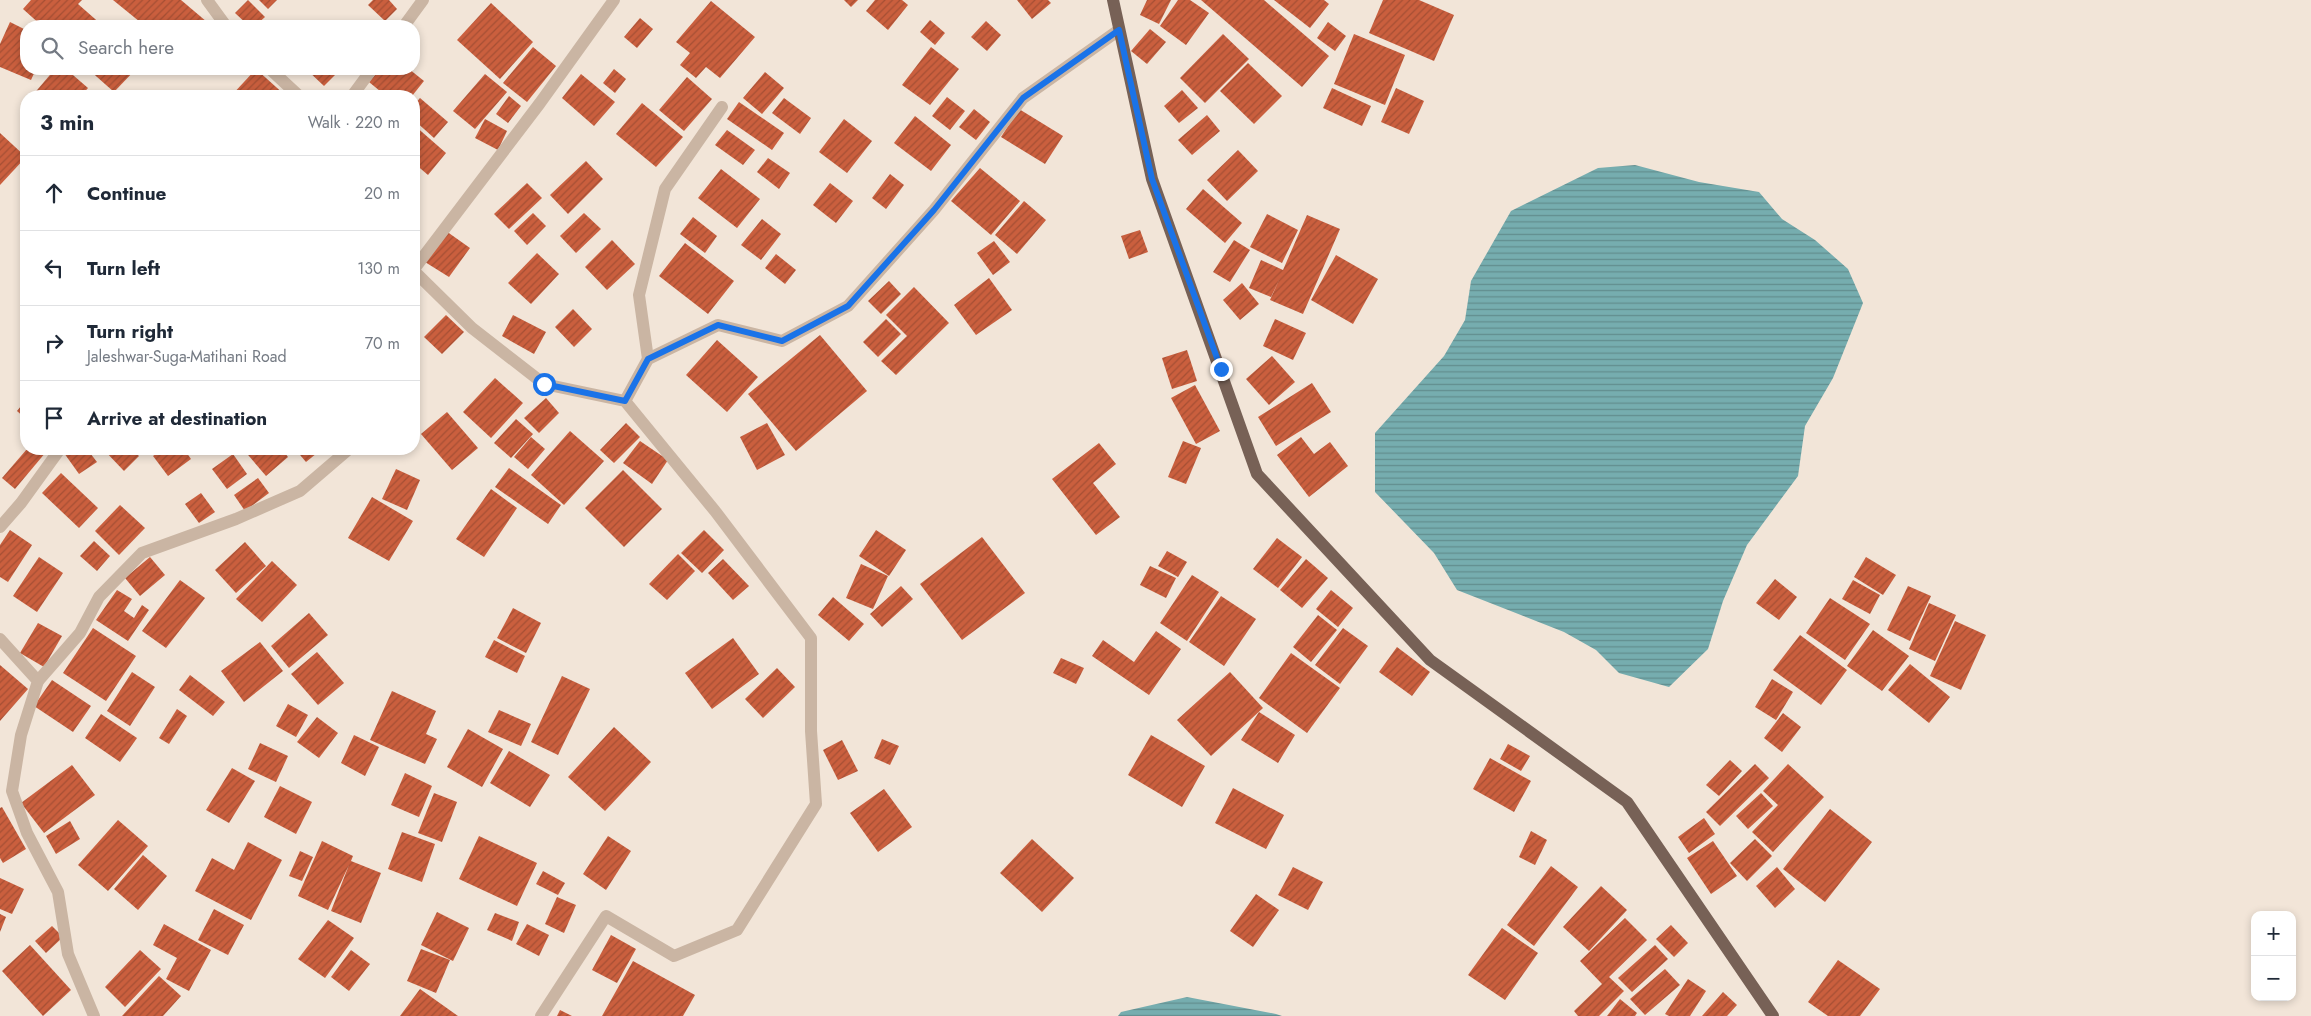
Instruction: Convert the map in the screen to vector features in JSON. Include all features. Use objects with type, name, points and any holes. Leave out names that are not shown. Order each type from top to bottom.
[{"type":"main road","points":[[1113,0],[1152,179],[1257,474],[1430,660],[1627,802],[1773,1016]]},
{"type":"street","points":[[207,0],[222,20]]},
{"type":"street","points":[[408,20],[423,0]]},
{"type":"street","points":[[420,262],[540,103],[614,0]]},
{"type":"street","points":[[625,401],[648,359],[718,325],[782,341],[848,306],[934,210],[1023,98],[1119,30]]},
{"type":"street","points":[[276,75],[293,90]]},
{"type":"street","points":[[356,90],[368,75]]},
{"type":"street","points":[[648,359],[639,294],[665,189],[722,107]]},
{"type":"street","points":[[420,276],[472,328],[544,384],[625,401],[715,511],[811,638],[811,731],[816,804],[737,930],[674,956],[606,916],[541,1016]]},
{"type":"street","points":[[0,527],[21,503],[56,455]]},
{"type":"street","points":[[94,1016],[68,954],[58,892],[27,833],[12,791],[21,736],[38,682],[80,633],[98,597],[142,553],[236,519],[300,491],[342,455]]},
{"type":"street","points":[[0,639],[38,682]]},
{"type":"water","points":[[1635,165],[1699,182],[1759,192],[1782,219],[1815,240],[1848,269],[1863,303],[1833,378],[1805,426],[1798,476],[1747,545],[1723,601],[1708,649],[1669,687],[1619,673],[1596,650],[1564,632],[1457,590],[1434,553],[1375,492],[1375,433],[1444,356],[1465,320],[1471,281],[1511,211],[1598,168]]},
{"type":"water","points":[[1187,997],[1282,1016],[1118,1016],[1121,1012]]},
{"type":"building","points":[[31,0],[82,0],[78,4],[96,20],[35,20],[23,9]]},
{"type":"building","points":[[113,0],[181,0],[205,20],[138,20]]},
{"type":"building","points":[[248,0],[265,17],[262,20],[243,20],[235,13]]},
{"type":"building","points":[[259,0],[277,0],[268,9]]},
{"type":"building","points":[[373,0],[389,0],[397,9],[384,20],[368,5]]},
{"type":"building","points":[[844,0],[858,0],[851,7]]},
{"type":"building","points":[[875,0],[902,0],[908,5],[888,30],[866,11]]},
{"type":"building","points":[[1017,0],[1048,0],[1051,3],[1032,19]]},
{"type":"building","points":[[1147,0],[1171,0],[1159,24],[1140,15]]},
{"type":"building","points":[[1178,0],[1190,0],[1209,13],[1186,45],[1160,26]]},
{"type":"building","points":[[1201,0],[1264,0],[1329,56],[1302,87]]},
{"type":"building","points":[[1274,0],[1324,0],[1329,4],[1310,28]]},
{"type":"building","points":[[1383,0],[1419,0],[1454,15],[1434,61],[1369,33]]},
{"type":"building","points":[[711,1],[755,37],[720,78],[706,67],[696,78],[680,65],[690,53],[676,42]]},
{"type":"building","points":[[491,3],[533,42],[500,79],[457,40]]},
{"type":"building","points":[[640,18],[653,29],[637,48],[624,37]]},
{"type":"building","points":[[930,20],[945,33],[935,45],[920,32]]},
{"type":"building","points":[[986,21],[1001,35],[987,51],[971,37]]},
{"type":"building","points":[[10,22],[20,27],[20,75],[33,75],[31,80],[0,67],[0,44]]},
{"type":"building","points":[[1328,22],[1346,36],[1335,51],[1317,38]]},
{"type":"building","points":[[1150,29],[1166,42],[1147,64],[1131,51]]},
{"type":"building","points":[[1223,34],[1249,59],[1205,103],[1180,78]]},
{"type":"building","points":[[1354,34],[1405,55],[1385,105],[1334,84]]},
{"type":"building","points":[[533,47],[556,66],[527,102],[503,83]]},
{"type":"building","points":[[931,47],[959,69],[930,105],[902,85]]},
{"type":"building","points":[[1248,63],[1282,96],[1254,124],[1220,91]]},
{"type":"building","points":[[614,69],[626,79],[615,93],[603,83]]},
{"type":"building","points":[[765,72],[784,88],[762,114],[743,98]]},
{"type":"building","points":[[485,74],[507,92],[475,129],[453,111]]},
{"type":"building","points":[[581,74],[615,102],[594,126],[562,98]]},
{"type":"building","points":[[50,75],[73,75],[88,88],[86,90],[37,90]]},
{"type":"building","points":[[95,75],[130,75],[116,90],[112,90]]},
{"type":"building","points":[[250,75],[263,75],[279,90],[237,90]]},
{"type":"building","points":[[312,75],[335,75],[324,86]]},
{"type":"building","points":[[375,75],[416,75],[424,81],[417,90],[379,90],[369,82]]},
{"type":"building","points":[[687,77],[712,99],[684,131],[659,110]]},
{"type":"building","points":[[1332,88],[1371,106],[1362,126],[1323,108]]},
{"type":"building","points":[[1396,88],[1424,101],[1409,134],[1381,122]]},
{"type":"building","points":[[1182,90],[1198,108],[1179,123],[1164,106]]},
{"type":"building","points":[[509,96],[521,106],[508,123],[496,114]]},
{"type":"building","points":[[947,97],[965,111],[950,130],[932,116]]},
{"type":"building","points":[[420,98],[448,122],[434,138],[420,125]]},
{"type":"building","points":[[784,98],[811,118],[800,134],[772,113]]},
{"type":"building","points":[[739,102],[784,133],[772,150],[727,119]]},
{"type":"building","points":[[642,103],[683,137],[656,167],[616,134]]},
{"type":"building","points":[[974,109],[990,122],[976,140],[959,127]]},
{"type":"building","points":[[1019,109],[1063,136],[1045,164],[1001,137]]},
{"type":"building","points":[[1207,115],[1220,131],[1192,155],[1178,140]]},
{"type":"building","points":[[915,116],[951,145],[931,171],[894,143]]},
{"type":"building","points":[[485,119],[507,131],[498,150],[475,138]]},
{"type":"building","points":[[844,119],[872,141],[847,173],[819,152]]},
{"type":"building","points":[[420,130],[446,153],[428,175],[420,168]]},
{"type":"building","points":[[727,130],[755,150],[743,165],[715,145]]},
{"type":"building","points":[[0,133],[20,151],[20,163],[0,185]]},
{"type":"building","points":[[1238,150],[1258,171],[1227,201],[1207,180]]},
{"type":"building","points":[[768,158],[790,173],[779,189],[757,172]]},
{"type":"building","points":[[586,161],[603,179],[568,214],[550,195]]},
{"type":"building","points":[[980,168],[1020,201],[991,235],[951,201]]},
{"type":"building","points":[[721,169],[760,199],[737,228],[698,198]]},
{"type":"building","points":[[890,174],[904,185],[886,209],[872,198]]},
{"type":"building","points":[[527,183],[542,198],[509,229],[494,214]]},
{"type":"building","points":[[830,183],[853,201],[836,223],[813,205]]},
{"type":"building","points":[[1203,189],[1242,223],[1225,243],[1186,209]]},
{"type":"building","points":[[1024,201],[1046,220],[1017,254],[995,235]]},
{"type":"building","points":[[533,213],[546,226],[527,245],[514,231]]},
{"type":"building","points":[[584,213],[601,229],[576,253],[560,236]]},
{"type":"building","points":[[1267,214],[1298,230],[1282,263],[1250,247]]},
{"type":"building","points":[[1307,215],[1340,229],[1303,314],[1270,300],[1280,278],[1271,297],[1249,288],[1261,260],[1283,270]]},
{"type":"building","points":[[693,217],[717,236],[705,253],[680,234]]},
{"type":"building","points":[[762,219],[781,234],[761,260],[741,245]]},
{"type":"building","points":[[1140,230],[1148,252],[1129,259],[1121,236]]},
{"type":"building","points":[[446,231],[470,248],[449,277],[425,262]]},
{"type":"building","points":[[612,240],[635,264],[607,290],[585,267]]},
{"type":"building","points":[[1234,240],[1250,250],[1230,282],[1213,272]]},
{"type":"building","points":[[994,241],[1010,262],[993,275],[977,253]]},
{"type":"building","points":[[685,243],[734,281],[708,314],[659,276]]},
{"type":"building","points":[[537,253],[559,274],[531,304],[508,283]]},
{"type":"building","points":[[776,254],[796,270],[785,284],[765,268]]},
{"type":"building","points":[[1336,255],[1378,279],[1353,324],[1311,300]]},
{"type":"building","points":[[989,278],[1012,310],[976,335],[954,305]]},
{"type":"building","points":[[889,281],[901,294],[881,314],[868,301]]},
{"type":"building","points":[[1242,283],[1259,304],[1240,320],[1223,300]]},
{"type":"building","points":[[914,287],[949,323],[896,375],[881,361],[907,336],[886,315]]},
{"type":"building","points":[[573,309],[592,329],[574,347],[555,327]]},
{"type":"building","points":[[446,315],[464,332],[442,354],[424,337]]},
{"type":"building","points":[[513,315],[546,332],[534,354],[502,336]]},
{"type":"building","points":[[886,319],[901,334],[878,357],[863,342]]},
{"type":"building","points":[[1275,319],[1306,333],[1293,360],[1263,346]]},
{"type":"building","points":[[820,335],[867,391],[796,451],[748,394]]},
{"type":"building","points":[[717,340],[758,377],[727,412],[686,375]]},
{"type":"building","points":[[1187,350],[1197,381],[1172,389],[1162,358]]},
{"type":"building","points":[[1272,356],[1295,382],[1269,405],[1246,379]]},
{"type":"building","points":[[495,378],[523,403],[491,438],[463,412]]},
{"type":"building","points":[[1312,383],[1331,412],[1276,446],[1258,417]]},
{"type":"building","points":[[1195,385],[1220,431],[1196,444],[1171,398]]},
{"type":"building","points":[[546,398],[559,413],[539,433],[524,418]]},
{"type":"building","points":[[447,412],[478,448],[452,470],[421,434]]},
{"type":"building","points":[[516,419],[533,434],[511,458],[494,443]]},
{"type":"building","points":[[626,423],[640,437],[614,463],[600,450]]},
{"type":"building","points":[[767,423],[785,455],[757,470],[740,437]]},
{"type":"building","points":[[570,431],[604,461],[564,505],[531,475]]},
{"type":"building","points":[[531,437],[545,449],[528,469],[514,457]]},
{"type":"building","points":[[1301,437],[1314,454],[1330,442],[1348,466],[1309,497],[1277,455]]},
{"type":"building","points":[[640,441],[668,460],[652,484],[623,463]]},
{"type":"building","points":[[1183,441],[1201,448],[1186,484],[1168,477]]},
{"type":"building","points":[[1099,443],[1116,464],[1093,483],[1120,517],[1096,535],[1052,479]]},
{"type":"building","points":[[22,455],[43,455],[15,489],[2,478]]},
{"type":"building","points":[[65,455],[92,455],[97,462],[79,474]]},
{"type":"building","points":[[109,455],[139,456],[124,471]]},
{"type":"building","points":[[188,455],[191,459],[168,476],[153,456]]},
{"type":"building","points":[[234,455],[247,474],[227,489],[212,469]]},
{"type":"building","points":[[248,455],[286,455],[288,457],[266,476]]},
{"type":"building","points":[[300,455],[315,455],[306,462]]},
{"type":"building","points":[[509,468],[561,505],[548,524],[495,487]]},
{"type":"building","points":[[396,469],[420,480],[407,510],[382,499]]},
{"type":"building","points":[[623,470],[662,509],[624,547],[585,508]]},
{"type":"building","points":[[61,473],[98,508],[79,528],[42,493]]},
{"type":"building","points":[[258,478],[269,493],[245,511],[234,495]]},
{"type":"building","points":[[491,489],[517,508],[484,557],[456,539]]},
{"type":"building","points":[[201,493],[215,512],[199,523],[185,504]]},
{"type":"building","points":[[372,497],[413,521],[389,561],[348,538]]},
{"type":"building","points":[[120,505],[145,528],[119,555],[95,531]]},
{"type":"building","points":[[10,530],[32,545],[8,582],[0,577],[0,545]]},
{"type":"building","points":[[704,530],[724,550],[702,573],[681,553]]},
{"type":"building","points":[[876,530],[906,550],[889,576],[859,556]]},
{"type":"building","points":[[982,537],[1025,593],[962,640],[920,584]]},
{"type":"building","points":[[1277,538],[1302,557],[1278,588],[1253,569]]},
{"type":"building","points":[[94,541],[110,556],[97,571],[80,556]]},
{"type":"building","points":[[245,542],[266,566],[236,593],[215,570]]},
{"type":"building","points":[[1167,551],[1187,562],[1178,577],[1158,566]]},
{"type":"building","points":[[678,554],[695,571],[667,600],[649,584]]},
{"type":"building","points":[[39,557],[63,573],[37,612],[13,596]]},
{"type":"building","points":[[150,557],[165,575],[140,596],[125,578]]},
{"type":"building","points":[[1866,557],[1896,575],[1883,595],[1854,577]]},
{"type":"building","points":[[723,559],[749,586],[733,600],[708,573]]},
{"type":"building","points":[[1306,559],[1328,578],[1302,608],[1280,590]]},
{"type":"building","points":[[272,561],[297,585],[262,622],[236,599]]},
{"type":"building","points":[[861,564],[888,576],[873,609],[846,598]]},
{"type":"building","points":[[1150,566],[1176,578],[1166,598],[1140,585]]},
{"type":"building","points":[[1192,575],[1219,592],[1187,641],[1160,623]]},
{"type":"building","points":[[1775,579],[1797,597],[1779,620],[1756,603]]},
{"type":"building","points":[[180,580],[205,598],[166,648],[142,631]]},
{"type":"building","points":[[1853,580],[1880,595],[1870,614],[1842,599]]},
{"type":"building","points":[[901,586],[913,599],[882,627],[870,614]]},
{"type":"building","points":[[1908,586],[1931,596],[1910,641],[1887,630]]},
{"type":"building","points":[[117,590],[132,599],[124,611],[134,618],[142,605],[149,610],[128,641],[96,620]]},
{"type":"building","points":[[1331,590],[1353,608],[1338,627],[1316,609]]},
{"type":"building","points":[[1221,596],[1256,619],[1224,666],[1189,642]]},
{"type":"building","points":[[833,597],[864,624],[849,641],[818,615]]},
{"type":"building","points":[[1830,598],[1870,624],[1845,660],[1806,633]]},
{"type":"building","points":[[1929,603],[1956,615],[1935,661],[1909,649]]},
{"type":"building","points":[[513,608],[541,623],[526,653],[497,638]]},
{"type":"building","points":[[309,613],[328,635],[289,668],[271,646]]},
{"type":"building","points":[[1318,615],[1337,630],[1311,662],[1293,647]]},
{"type":"building","points":[[1955,621],[1986,635],[1961,690],[1930,676]]},
{"type":"building","points":[[38,623],[62,636],[44,667],[20,653]]},
{"type":"building","points":[[93,628],[136,656],[106,701],[63,673]]},
{"type":"building","points":[[1343,628],[1368,646],[1340,684],[1315,665]]},
{"type":"building","points":[[1873,630],[1909,656],[1882,691],[1847,666]]},
{"type":"building","points":[[1156,631],[1181,649],[1149,695],[1092,656],[1103,640],[1134,662]]},
{"type":"building","points":[[1800,635],[1847,670],[1821,705],[1773,670]]},
{"type":"building","points":[[733,638],[759,674],[712,709],[685,673]]},
{"type":"building","points":[[494,640],[525,656],[517,673],[485,657]]},
{"type":"building","points":[[260,642],[283,671],[244,702],[221,671]]},
{"type":"building","points":[[1397,647],[1430,672],[1412,696],[1379,672]]},
{"type":"building","points":[[317,652],[344,683],[318,705],[291,674]]},
{"type":"building","points":[[1291,653],[1340,688],[1307,733],[1259,698]]},
{"type":"building","points":[[1061,658],[1084,668],[1076,684],[1053,673]]},
{"type":"building","points":[[1910,664],[1950,697],[1929,723],[1888,690]]},
{"type":"building","points":[[0,665],[28,689],[0,721]]},
{"type":"building","points":[[777,668],[795,687],[763,718],[745,699]]},
{"type":"building","points":[[132,672],[155,687],[130,726],[107,711]]},
{"type":"building","points":[[1230,672],[1263,708],[1211,756],[1177,720]]},
{"type":"building","points":[[190,675],[225,702],[213,716],[179,690]]},
{"type":"building","points":[[562,676],[590,689],[558,755],[531,742]]},
{"type":"building","points":[[1772,679],[1793,692],[1776,720],[1755,707]]},
{"type":"building","points":[[52,680],[91,706],[73,732],[34,706]]},
{"type":"building","points":[[392,691],[436,711],[426,734],[437,739],[425,764],[370,740]]},
{"type":"building","points":[[288,704],[308,715],[296,737],[276,726]]},
{"type":"building","points":[[177,709],[187,716],[169,744],[159,738]]},
{"type":"building","points":[[499,710],[531,724],[521,746],[488,732]]},
{"type":"building","points":[[1259,712],[1295,735],[1278,763],[1241,740]]},
{"type":"building","points":[[1783,713],[1801,727],[1782,752],[1764,738]]},
{"type":"building","points":[[101,714],[137,738],[120,762],[85,738]]},
{"type":"building","points":[[317,717],[338,733],[319,758],[297,742]]},
{"type":"building","points":[[614,727],[651,762],[605,811],[568,777]]},
{"type":"building","points":[[468,729],[503,749],[482,787],[447,767]]},
{"type":"building","points":[[354,735],[379,747],[365,776],[341,763]]},
{"type":"building","points":[[1151,735],[1205,766],[1182,807],[1128,775]]},
{"type":"building","points":[[882,739],[899,746],[890,765],[874,758]]},
{"type":"building","points":[[842,740],[858,771],[838,780],[823,750]]},
{"type":"building","points":[[260,743],[288,756],[276,782],[248,769]]},
{"type":"building","points":[[1508,744],[1530,756],[1521,771],[1500,759]]},
{"type":"building","points":[[509,751],[550,775],[530,807],[490,783]]},
{"type":"building","points":[[1490,758],[1531,781],[1514,812],[1473,789]]},
{"type":"building","points":[[1730,760],[1742,771],[1719,796],[1706,785]]},
{"type":"building","points":[[1755,764],[1769,778],[1720,826],[1706,812]]},
{"type":"building","points":[[1788,764],[1824,797],[1773,852],[1752,832],[1778,805],[1763,791]]},
{"type":"building","points":[[72,765],[95,795],[44,833],[21,803]]},
{"type":"building","points":[[232,768],[255,781],[229,823],[206,810]]},
{"type":"building","points":[[405,773],[432,786],[419,817],[391,805]]},
{"type":"building","points":[[280,786],[312,802],[296,834],[264,817]]},
{"type":"building","points":[[1233,788],[1284,815],[1266,849],[1215,823]]},
{"type":"building","points":[[884,789],[912,827],[878,852],[850,813]]},
{"type":"building","points":[[434,793],[457,802],[442,842],[418,833]]},
{"type":"building","points":[[1761,793],[1773,806],[1748,829],[1736,816]]},
{"type":"building","points":[[2,807],[26,849],[3,863],[0,858],[0,808]]},
{"type":"building","points":[[1830,809],[1872,842],[1825,902],[1783,869]]},
{"type":"building","points":[[1704,818],[1715,834],[1689,853],[1678,837]]},
{"type":"building","points":[[118,820],[148,846],[108,891],[78,865]]},
{"type":"building","points":[[70,821],[80,839],[56,854],[46,836]]},
{"type":"building","points":[[1531,831],[1547,840],[1535,865],[1519,857]]},
{"type":"building","points":[[402,832],[435,844],[422,882],[388,869]]},
{"type":"building","points":[[479,836],[537,863],[517,906],[459,879]]},
{"type":"building","points":[[608,836],[631,851],[606,890],[583,874]]},
{"type":"building","points":[[1032,839],[1074,878],[1042,912],[1000,873]]},
{"type":"building","points":[[1755,839],[1772,856],[1747,881],[1730,863]]},
{"type":"building","points":[[322,841],[353,856],[351,861],[381,873],[361,923],[331,911],[349,865],[328,910],[298,896]]},
{"type":"building","points":[[1713,841],[1737,876],[1711,894],[1687,858]]},
{"type":"building","points":[[248,842],[282,860],[251,920],[195,891],[212,858],[234,870]]},
{"type":"building","points":[[300,851],[313,857],[302,881],[289,876]]},
{"type":"building","points":[[143,855],[167,876],[138,910],[114,889]]},
{"type":"building","points":[[1551,866],[1578,887],[1534,946],[1507,925]]},
{"type":"building","points":[[1293,867],[1323,882],[1308,910],[1278,895]]},
{"type":"building","points":[[1777,867],[1795,889],[1775,908],[1756,886]]},
{"type":"building","points":[[543,871],[565,883],[558,895],[536,884]]},
{"type":"building","points":[[0,878],[24,889],[12,914],[0,909]]},
{"type":"building","points":[[1601,886],[1627,910],[1589,951],[1563,927]]},
{"type":"building","points":[[1256,894],[1279,910],[1253,947],[1230,931]]},
{"type":"building","points":[[557,897],[576,905],[564,933],[545,924]]},
{"type":"building","points":[[214,909],[244,925],[228,955],[198,940]]},
{"type":"building","points":[[437,912],[469,928],[453,961],[421,945]]},
{"type":"building","points":[[495,913],[519,922],[512,941],[487,930]]},
{"type":"building","points":[[0,914],[6,917],[0,932]]},
{"type":"building","points":[[1625,918],[1647,940],[1609,977],[1624,991],[1599,1016],[1578,1016],[1574,1011],[1602,984],[1580,961]]},
{"type":"building","points":[[328,920],[354,938],[325,978],[298,959]]},
{"type":"building","points":[[164,924],[211,950],[189,991],[166,979],[177,958],[153,945]]},
{"type":"building","points":[[527,924],[549,935],[539,956],[516,944]]},
{"type":"building","points":[[1671,925],[1688,943],[1674,957],[1656,939]]},
{"type":"building","points":[[52,926],[63,937],[46,953],[35,941]]},
{"type":"building","points":[[1502,928],[1538,953],[1505,1000],[1468,975]]},
{"type":"building","points":[[611,935],[636,949],[617,983],[592,970]]},
{"type":"building","points":[[30,945],[71,990],[43,1016],[2,971]]},
{"type":"building","points":[[1655,945],[1668,959],[1632,992],[1618,978]]},
{"type":"building","points":[[421,949],[450,960],[436,993],[407,981]]},
{"type":"building","points":[[140,950],[161,969],[125,1007],[105,987]]},
{"type":"building","points":[[351,950],[370,964],[349,991],[331,977]]},
{"type":"building","points":[[1838,960],[1880,989],[1860,1016],[1828,1016],[1808,1002]]},
{"type":"building","points":[[633,961],[695,995],[683,1016],[602,1016]]},
{"type":"building","points":[[1665,969],[1680,985],[1645,1015],[1630,999]]},
{"type":"building","points":[[159,976],[181,996],[163,1016],[122,1016]]},
{"type":"building","points":[[1688,979],[1706,991],[1690,1016],[1669,1016],[1665,1014]]},
{"type":"building","points":[[420,989],[458,1016],[400,1016]]},
{"type":"building","points":[[1723,992],[1737,1005],[1727,1016],[1702,1016]]},
{"type":"building","points":[[1620,999],[1637,1013],[1635,1016],[1607,1016]]},
{"type":"building","points":[[560,1010],[572,1016],[557,1016]]},
{"type":"route","points":[[544,384],[625,401],[648,359],[718,325],[782,341],[848,306],[934,210],[1023,98],[1119,30],[1152,179],[1221,369]]}]
